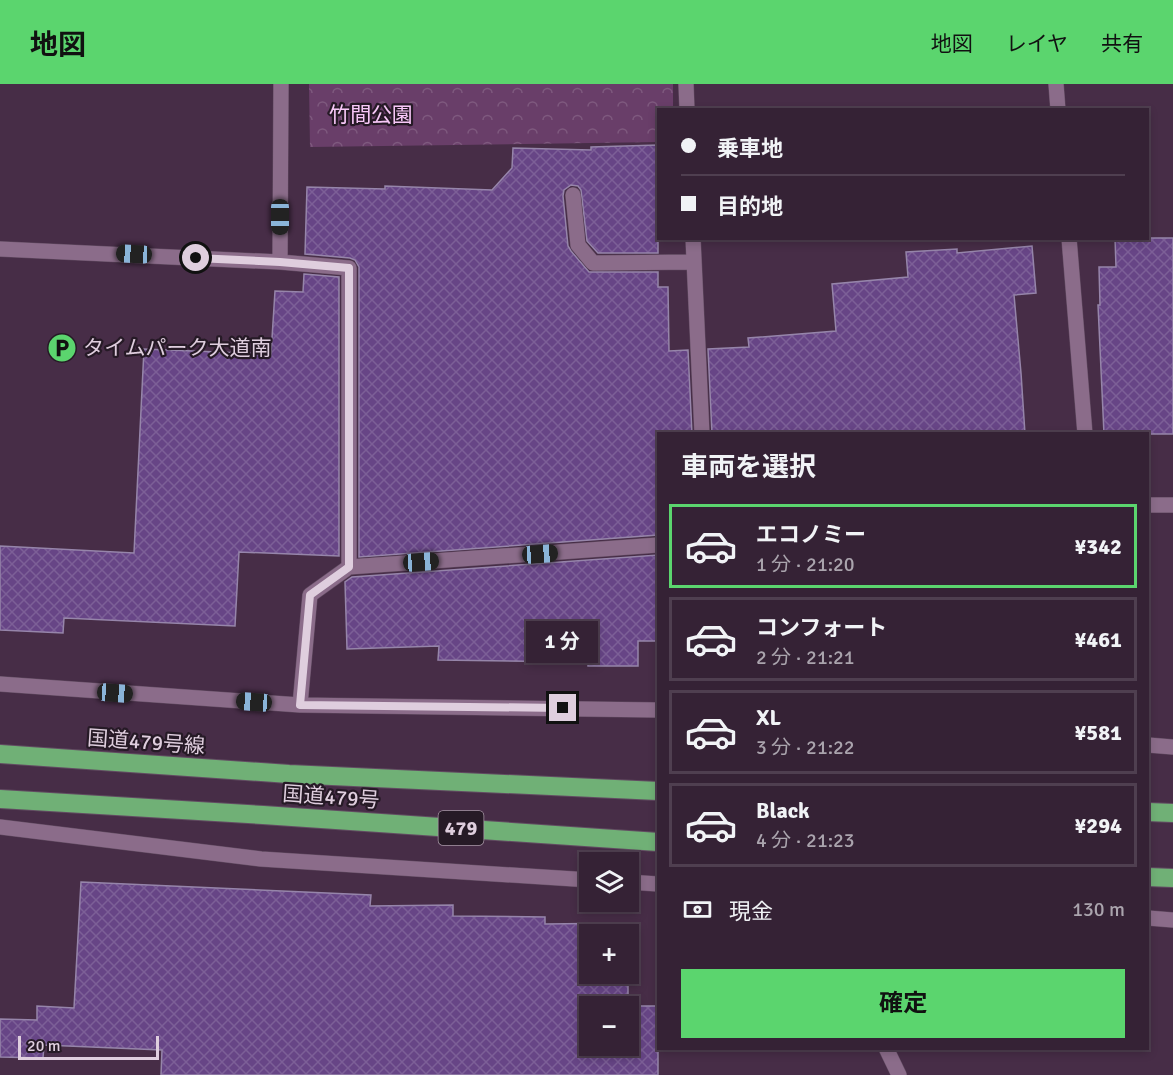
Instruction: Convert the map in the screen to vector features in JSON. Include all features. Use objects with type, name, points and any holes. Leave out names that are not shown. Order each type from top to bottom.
[{"type":"highway","name":"国道479号線","points":[[0,754],[289,774]]},
{"type":"highway","name":"国道479号","points":[[289,774],[657,791]]},
{"type":"highway","name":"国道479号","points":[[0,799],[263,814],[657,842]]},
{"type":"highway","points":[[1149,812],[1173,813]]},
{"type":"highway","points":[[1149,877],[1173,879]]},
{"type":"street","points":[[280,262],[281,84]]},
{"type":"street","points":[[686,84],[687,108]]},
{"type":"street","points":[[1056,84],[1058,108]]},
{"type":"street","points":[[573,195],[578,245],[592,263],[694,262]]},
{"type":"street","points":[[693,240],[702,432]]},
{"type":"street","points":[[1069,240],[1085,432]]},
{"type":"street","points":[[0,249],[280,262],[349,268],[349,567]]},
{"type":"street","points":[[1149,506],[1173,505]]},
{"type":"street","points":[[300,705],[310,595],[349,567],[657,545]]},
{"type":"street","points":[[0,684],[300,705],[657,710]]},
{"type":"street","points":[[1149,745],[1173,747]]},
{"type":"street","points":[[0,827],[261,859],[579,879]]},
{"type":"street","points":[[639,883],[657,884]]},
{"type":"street","points":[[1149,918],[1173,920]]},
{"type":"street","points":[[887,1050],[899,1075]]},
{"type":"green space","name":"竹間公園","points":[[309,84],[673,84],[673,108],[657,108],[657,142],[310,147]]},
{"type":"building","points":[[657,145],[658,253],[598,253],[587,241],[581,190],[578,186],[571,185],[564,190],[563,196],[568,246],[571,251],[589,272],[658,272],[658,287],[668,287],[669,351],[688,350],[692,432],[657,432],[657,535],[359,557],[359,267],[355,260],[350,258],[305,254],[307,187],[385,189],[385,186],[492,190],[512,168],[513,148],[591,150],[591,147]]},
{"type":"building","points":[[1173,238],[1173,434],[1104,432],[1098,305],[1100,305],[1099,267],[1116,267],[1115,240]]},
{"type":"building","points":[[1032,246],[1036,293],[1014,295],[1025,432],[712,432],[708,349],[749,347],[748,338],[836,331],[832,284],[908,277],[906,252],[957,249],[957,253]]},
{"type":"building","points":[[304,274],[339,277],[339,556],[239,552],[235,626],[64,618],[63,633],[0,630],[0,546],[134,553],[144,349],[271,354],[275,291],[303,292]]},
{"type":"building","points":[[657,555],[657,641],[638,641],[638,666],[588,666],[588,662],[438,660],[439,646],[347,649],[345,582],[352,577]]},
{"type":"building","points":[[81,882],[371,895],[370,906],[453,905],[453,916],[545,917],[545,924],[627,923],[579,924],[579,984],[628,984],[628,996],[579,996],[579,1056],[639,1056],[639,1006],[657,1006],[658,1075],[161,1075],[162,1050],[44,1045],[43,1058],[0,1057],[0,1019],[37,1020],[37,1006],[74,1008]]},
{"type":"place","name":"タイムパーク大道南","points":[[62,348]]},
{"type":"route","points":[[196,258],[349,268],[349,567],[310,595],[300,705],[563,708]]}]
